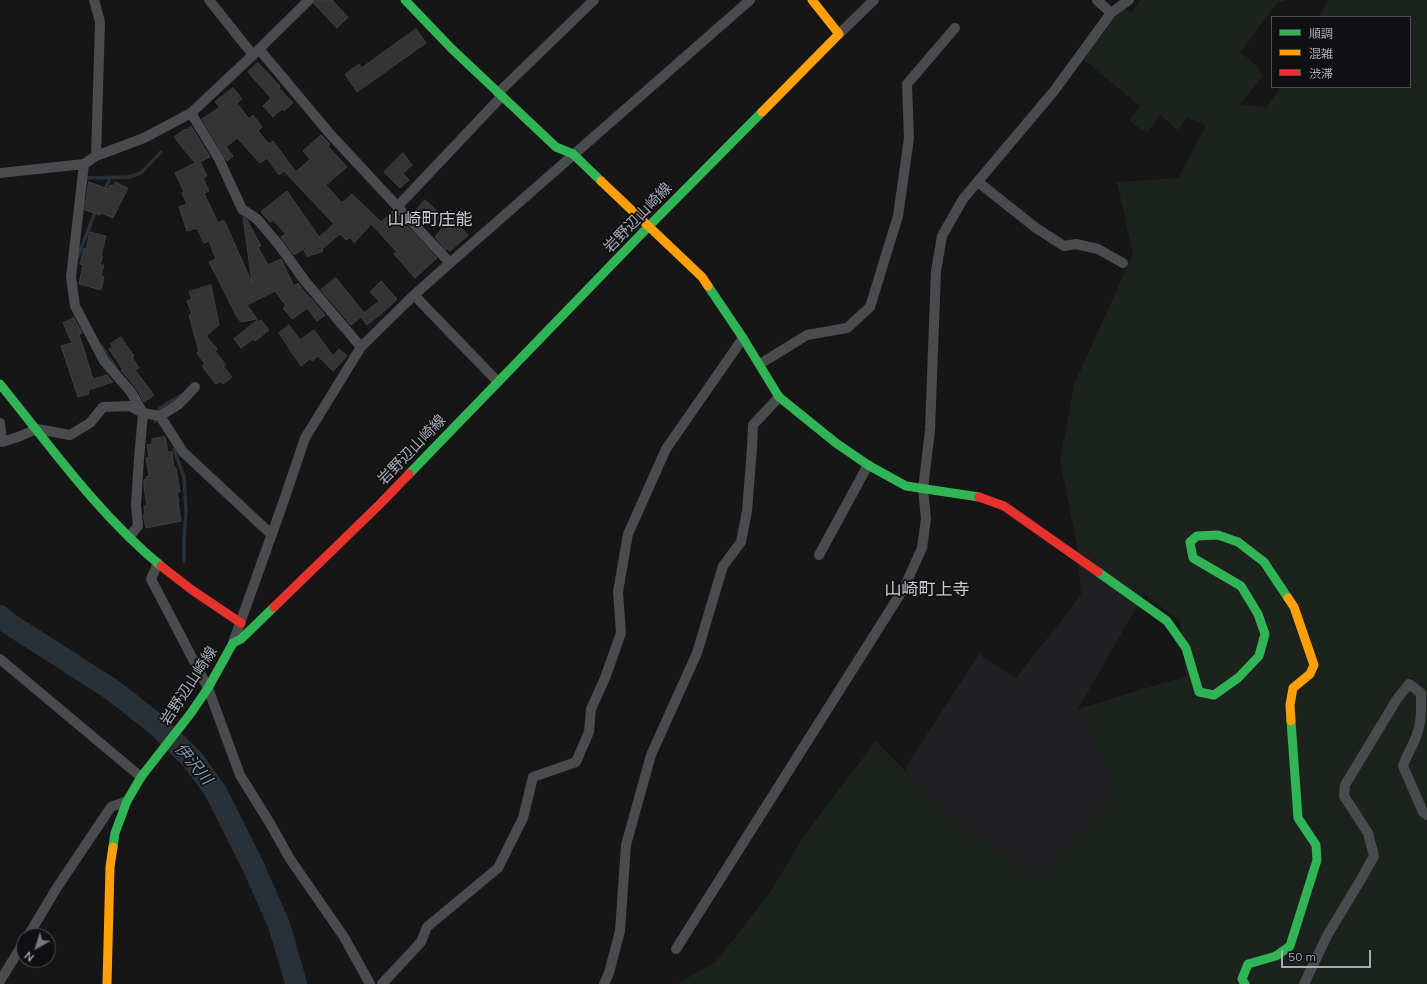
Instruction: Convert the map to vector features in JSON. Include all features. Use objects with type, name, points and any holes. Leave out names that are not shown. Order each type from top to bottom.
[{"type":"street","points":[[94,0],[100,22],[96,156]]},
{"type":"street","points":[[209,0],[330,134],[450,263]]},
{"type":"street","points":[[0,173],[84,164],[96,156],[144,138],[191,113],[309,0]]},
{"type":"street","points":[[405,0],[452,49],[556,147],[573,154],[702,277],[760,364],[779,397],[836,443],[868,465],[906,486],[980,497],[1004,506],[1167,621],[1186,648],[1199,692],[1214,695],[1238,678],[1258,656],[1265,634],[1258,614],[1241,586],[1194,558],[1190,542],[1197,536],[1218,535],[1238,542],[1264,562],[1294,607],[1314,665],[1310,674],[1294,688],[1290,705],[1298,818],[1316,845],[1317,860],[1290,946],[1276,956],[1248,964],[1242,979],[1245,984]]},
{"type":"street","points":[[398,206],[500,94],[594,0]]},
{"type":"street","points":[[233,643],[241,624],[304,438],[361,347],[414,295],[750,0]]},
{"type":"street","points":[[812,0],[839,34],[874,0]]},
{"type":"street","points":[[1097,0],[1111,13]]},
{"type":"street","points":[[676,949],[904,588],[922,548],[926,519],[922,489],[930,430],[936,271],[942,236],[963,199],[1054,91],[1111,13],[1129,0]]},
{"type":"street","points":[[760,364],[807,335],[847,328],[870,307],[898,216],[909,138],[907,84],[955,28]]},
{"type":"street","name":"岩野辺山崎線","points":[[107,984],[110,867],[115,833],[127,801],[143,775],[191,713],[208,688],[233,643],[241,639],[380,504],[649,226],[839,34]]},
{"type":"street","points":[[191,113],[219,159],[242,209],[257,219],[361,347]]},
{"type":"street","points":[[84,164],[71,277],[75,306],[104,361],[131,392],[143,412],[136,505],[138,526],[129,537]]},
{"type":"street","points":[[978,182],[1036,228],[1064,246],[1076,244],[1098,249],[1123,264]]},
{"type":"street","points":[[414,295],[498,382]]},
{"type":"street","points":[[382,984],[421,942],[427,927],[498,868],[523,818],[533,777],[576,762],[589,732],[591,709],[605,678],[621,633],[618,592],[628,534],[666,449],[743,338]]},
{"type":"street","points":[[0,384],[92,498],[118,527],[158,563],[241,624]]},
{"type":"street","points":[[160,416],[179,404],[195,387]]},
{"type":"street","points":[[604,984],[610,973],[620,932],[626,845],[651,755],[697,653],[723,566],[741,542],[747,511],[753,425],[779,397]]},
{"type":"street","points":[[0,423],[2,442],[37,429],[70,435],[90,423],[104,408],[130,406],[143,412],[160,416],[183,452],[272,534]]},
{"type":"street","points":[[819,555],[868,465]]},
{"type":"street","points":[[158,563],[151,578],[208,688],[240,775],[290,859],[344,937],[370,984]]},
{"type":"street","points":[[0,659],[143,775]]},
{"type":"street","points":[[1304,984],[1328,934],[1374,856],[1368,833],[1344,796],[1345,785],[1397,699],[1410,684],[1421,693],[1421,719],[1416,737],[1405,758],[1403,766],[1423,812],[1427,815]]},
{"type":"street","points":[[33,928],[56,889],[111,807],[127,801]]},
{"type":"street","points":[[0,981],[16,955]]},
{"type":"shaded area","points":[[1141,0],[1285,0],[1277,3],[1241,52],[1258,67],[1262,77],[1240,104],[1267,108],[1279,88],[1411,88],[1411,16],[1320,16],[1328,0],[1427,0],[1427,984],[677,984],[716,962],[771,891],[804,836],[876,741],[940,806],[983,841],[1043,879],[1116,789],[1078,709],[1186,676],[1180,621],[1077,544],[1060,461],[1074,385],[1133,254],[1117,182],[1178,178],[1206,126],[1187,117],[1178,130],[1160,115],[1147,133],[1129,121],[1140,106],[1083,59],[1123,7],[1131,13]]},
{"type":"shaded area","points":[[1077,544],[1144,594],[1078,709],[1116,789],[1043,879],[983,841],[940,806],[906,771],[907,765],[979,654],[1016,678],[1081,595]]},
{"type":"building","points":[[315,0],[332,0],[348,17],[337,28],[314,4]]},
{"type":"building","points":[[416,29],[426,43],[357,92],[345,74],[359,64],[361,68]]},
{"type":"building","points":[[258,63],[280,86],[279,88],[293,103],[284,111],[282,109],[273,117],[263,106],[271,98],[248,72]]},
{"type":"building","points":[[233,88],[242,99],[237,103],[249,119],[253,115],[262,127],[258,131],[269,144],[273,141],[296,172],[310,159],[303,151],[321,135],[330,144],[328,146],[347,167],[326,185],[342,203],[352,194],[381,222],[393,211],[437,258],[415,278],[394,254],[397,252],[371,224],[354,243],[351,238],[346,240],[340,234],[322,249],[323,251],[313,255],[312,254],[308,257],[303,249],[294,255],[281,237],[286,234],[273,220],[270,222],[261,212],[287,191],[319,237],[334,224],[284,171],[279,175],[267,158],[260,163],[237,138],[226,147],[233,156],[227,161],[202,119],[220,107],[215,102]]},
{"type":"building","points":[[191,126],[210,157],[200,162],[207,176],[203,178],[209,191],[204,193],[218,223],[224,220],[252,283],[243,217],[247,220],[261,246],[258,247],[268,265],[281,259],[294,286],[298,283],[325,315],[317,321],[307,308],[292,319],[283,308],[286,306],[275,291],[247,305],[257,319],[241,322],[237,317],[209,262],[216,259],[209,241],[204,243],[197,228],[187,231],[179,207],[187,204],[182,193],[184,192],[175,173],[195,163],[174,137]]},
{"type":"building","points":[[403,153],[412,165],[403,173],[409,180],[400,188],[384,172]]},
{"type":"building","points":[[89,182],[108,189],[110,185],[113,186],[115,182],[128,188],[113,218],[101,213],[100,215],[85,210]]},
{"type":"building","points":[[425,200],[444,217],[450,210],[462,220],[458,225],[468,235],[450,251],[447,249],[446,250],[435,237],[442,228],[428,216],[422,223],[413,214]]},
{"type":"building","points":[[90,232],[106,236],[100,265],[104,265],[101,276],[104,277],[101,290],[79,284],[83,265],[80,264],[84,248],[86,249]]},
{"type":"building","points":[[336,278],[364,313],[379,301],[370,292],[381,281],[397,299],[367,325],[361,317],[351,325],[321,290]]},
{"type":"building","points":[[211,285],[219,325],[206,336],[217,349],[215,351],[226,365],[223,366],[232,377],[223,384],[221,381],[216,384],[202,366],[205,364],[197,353],[199,352],[189,315],[192,314],[187,301],[192,299],[189,292]]},
{"type":"building","points":[[74,318],[82,333],[79,334],[93,379],[107,375],[113,382],[88,390],[89,394],[78,397],[61,346],[72,343],[63,323]]},
{"type":"building","points":[[258,320],[259,322],[261,320],[269,330],[255,341],[253,339],[241,348],[234,339]]},
{"type":"building","points":[[289,325],[300,340],[314,330],[333,356],[339,349],[347,356],[333,371],[318,356],[312,361],[310,359],[301,366],[279,333]]},
{"type":"building","points":[[121,337],[134,356],[132,357],[139,368],[135,370],[154,395],[144,402],[136,388],[121,370],[123,370],[109,349],[113,347],[111,344]]},
{"type":"building","points":[[165,437],[168,452],[172,452],[174,468],[176,468],[180,492],[177,492],[181,521],[146,528],[143,515],[145,514],[144,506],[147,506],[144,480],[149,476],[146,458],[149,457],[147,445],[152,444],[152,439]]},
{"type":"waterway","points":[[86,178],[129,177],[141,173],[161,152]]},
{"type":"waterway","points":[[104,191],[110,178]]},
{"type":"waterway","points":[[78,256],[96,210]]},
{"type":"waterway","points":[[101,346],[115,367]]},
{"type":"waterway","points":[[155,421],[160,408],[180,396]]},
{"type":"waterway","points":[[174,450],[184,477],[186,513],[184,562]]},
{"type":"waterway","name":"伊沢川","points":[[0,616],[8,623],[111,689],[157,725],[193,760],[216,792],[254,868],[279,925],[296,984]]},
{"type":"traffic: fast","points":[[405,0],[452,49],[556,147],[573,154],[601,181]]},
{"type":"traffic: fast","points":[[409,474],[649,226],[762,112]]},
{"type":"traffic: fast","points":[[708,286],[743,338],[779,397],[836,443],[868,465],[906,486],[979,497]]},
{"type":"traffic: fast","points":[[0,384],[57,456],[96,502],[138,546],[161,566]]},
{"type":"traffic: fast","points":[[1098,572],[1167,621],[1186,648],[1199,692],[1214,695],[1238,678],[1259,656],[1265,634],[1258,614],[1241,586],[1193,558],[1190,542],[1197,536],[1218,535],[1238,542],[1264,562],[1288,598]]},
{"type":"traffic: fast","points":[[113,847],[115,833],[127,801],[141,777],[191,713],[208,688],[233,643],[241,639],[274,607]]},
{"type":"traffic: fast","points":[[1245,984],[1242,979],[1248,964],[1276,956],[1290,946],[1317,860],[1316,845],[1298,818],[1291,721]]},
{"type":"traffic: slow","points":[[762,112],[839,34],[812,0]]},
{"type":"traffic: slow","points":[[601,181],[702,277],[708,286]]},
{"type":"traffic: slow","points":[[1288,598],[1294,607],[1314,665],[1310,674],[1293,688],[1290,705],[1291,721]]},
{"type":"traffic: slow","points":[[107,984],[110,867],[113,847]]},
{"type":"traffic: jam","points":[[274,607],[409,474]]},
{"type":"traffic: jam","points":[[979,497],[1004,506],[1098,572]]},
{"type":"traffic: jam","points":[[161,566],[192,590],[241,623]]},
{"type":"district","name":"山崎町庄能","points":[[430,220]]},
{"type":"district","name":"山崎町上寺","points":[[927,590]]}]
